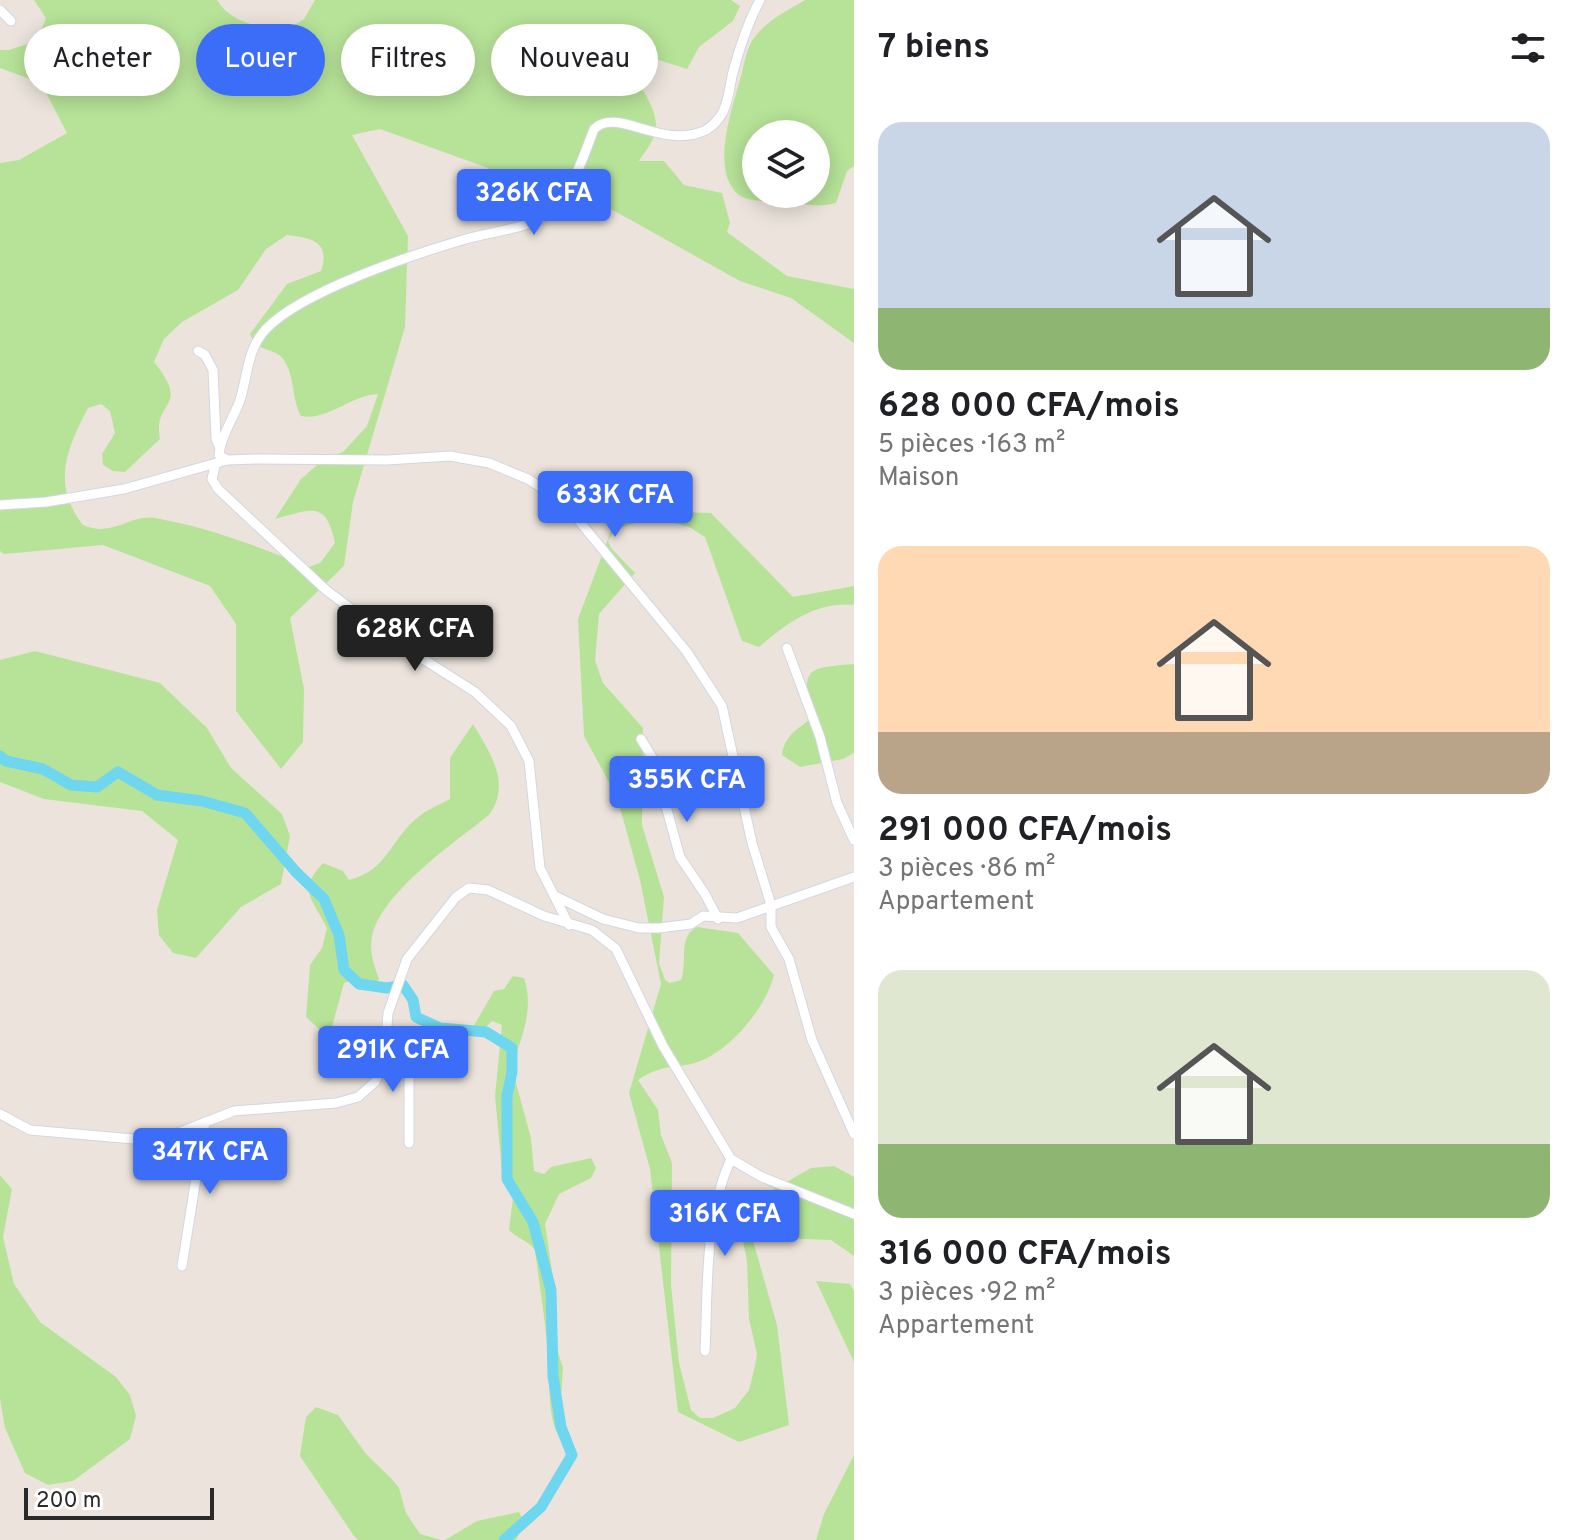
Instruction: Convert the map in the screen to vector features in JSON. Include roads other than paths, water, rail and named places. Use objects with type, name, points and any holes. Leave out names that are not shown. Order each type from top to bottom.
[{"type":"street","points":[[227,460],[219,455],[220,448],[238,405],[251,354],[265,330],[333,290],[396,263],[456,242],[520,225],[551,212],[561,202],[594,129],[604,121],[622,121],[645,132],[669,136],[686,136],[711,126],[723,112],[746,30],[760,0]]},
{"type":"street","points":[[0,10],[11,21]]},
{"type":"street","points":[[198,351],[205,355],[213,370],[216,439],[220,448]]},
{"type":"street","points":[[0,505],[46,502],[124,489],[215,466],[227,460],[387,460],[450,456],[489,463],[509,471],[528,479],[563,503],[687,652],[722,706],[752,843],[771,905],[771,927],[789,959],[809,1032],[854,1134]]},
{"type":"street","points":[[215,466],[212,479],[218,489],[298,566],[390,638],[485,700],[511,726],[529,761],[540,868],[569,925]]},
{"type":"street","points":[[787,648],[820,737],[837,803],[854,840]]},
{"type":"street","points":[[641,739],[653,759],[680,857],[718,919]]},
{"type":"street","points":[[555,896],[603,919],[639,928],[691,924],[703,916],[737,918],[854,877]]},
{"type":"street","points":[[0,1114],[30,1130],[116,1139],[163,1137],[234,1111],[336,1103],[358,1097],[380,1073],[388,1013],[407,959],[463,890],[476,887],[569,925],[592,930],[616,949],[663,1046],[731,1159],[762,1177],[854,1214]]},
{"type":"street","points":[[387,1037],[399,1043],[409,1055],[409,1143]]},
{"type":"street","points":[[182,1266],[205,1122]]},
{"type":"street","points":[[705,1351],[705,1290],[712,1230],[731,1159]]},
{"type":"waterway","points":[[0,756],[6,761],[43,769],[71,785],[97,787],[118,772],[157,795],[202,801],[245,813],[324,899],[339,935],[344,970],[359,984],[387,988],[403,985],[413,1000],[416,1017],[440,1028],[486,1032],[512,1048],[512,1072],[507,1096],[507,1179],[533,1222],[551,1290],[553,1376],[561,1427],[572,1455],[541,1507],[504,1540]]}]
